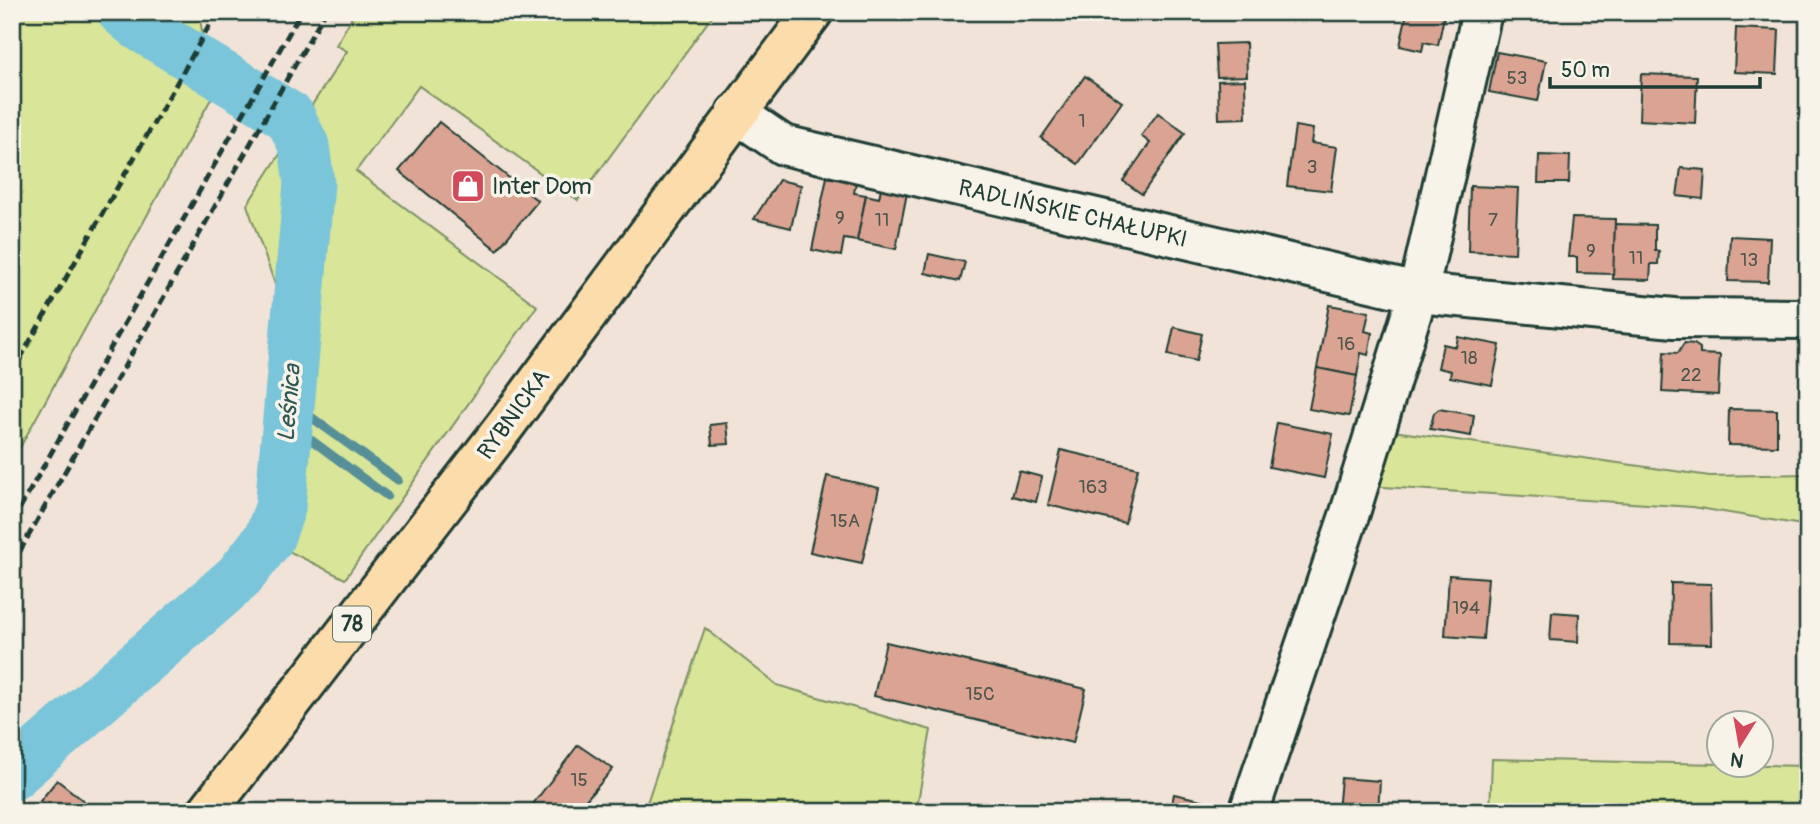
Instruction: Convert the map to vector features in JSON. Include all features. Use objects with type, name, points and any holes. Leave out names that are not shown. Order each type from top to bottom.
[{"type":"main road","name":"RYBNICKA","points":[[207,812],[505,426],[813,12]]},
{"type":"street","points":[[1249,812],[1349,516],[1418,293],[1482,12]]},
{"type":"street","name":"RADLIŃSKIE CHAŁUPKI","points":[[736,113],[783,145],[1418,293],[1674,318],[1808,319]]},
{"type":"green space","points":[[12,12],[199,12],[212,97],[12,462]]},
{"type":"green space","points":[[355,12],[715,12],[578,200],[419,86],[356,171],[537,306],[345,579],[262,538],[278,293],[247,205],[347,51],[336,45]]},
{"type":"green space","points":[[1386,430],[1710,476],[1808,474],[1808,526],[1693,507],[1368,486]]},
{"type":"green space","points":[[705,628],[777,685],[931,730],[916,812],[644,812]]},
{"type":"green space","points":[[1492,759],[1704,764],[1704,778],[1774,778],[1774,765],[1808,766],[1808,812],[1490,812]]},
{"type":"building","points":[[1407,12],[1445,12],[1438,45],[1424,42],[1422,51],[1400,46]]},
{"type":"building","points":[[1736,28],[1779,30],[1777,74],[1734,72]]},
{"type":"building","points":[[1246,43],[1247,76],[1217,77],[1215,44]]},
{"type":"building","points":[[1497,52],[1546,61],[1538,101],[1489,92]]},
{"type":"building","points":[[1641,74],[1697,76],[1695,123],[1639,120]]},
{"type":"building","points":[[1085,76],[1122,102],[1078,164],[1041,138]]},
{"type":"building","points":[[1245,80],[1246,118],[1219,119],[1218,81]]},
{"type":"building","points":[[1158,113],[1185,133],[1142,194],[1123,181],[1150,143],[1141,136]]},
{"type":"building","name":"Inter Dom","points":[[439,122],[538,201],[497,250],[399,171]]},
{"type":"building","points":[[1295,126],[1313,129],[1311,143],[1337,147],[1331,191],[1287,186]]},
{"type":"building","points":[[1539,155],[1570,156],[1569,183],[1538,183]]},
{"type":"building","points":[[1681,168],[1705,170],[1703,199],[1677,196]]},
{"type":"building","points":[[827,177],[856,182],[854,193],[866,195],[857,241],[844,239],[841,256],[812,250]]},
{"type":"building","points":[[779,180],[801,185],[791,228],[754,219]]},
{"type":"building","points":[[1470,186],[1518,188],[1515,253],[1468,251]]},
{"type":"building","points":[[881,188],[907,193],[896,249],[857,241],[866,195],[879,198]]},
{"type":"building","points":[[1572,218],[1615,219],[1614,274],[1577,273],[1577,257],[1568,257]]},
{"type":"building","points":[[1615,224],[1655,225],[1658,264],[1651,264],[1650,280],[1613,279]]},
{"type":"building","points":[[1802,234],[1808,234],[1808,279],[1800,278]]},
{"type":"building","points":[[1730,236],[1770,238],[1768,282],[1728,281]]},
{"type":"building","points":[[929,254],[965,262],[960,281],[925,273]]},
{"type":"building","points":[[1329,305],[1369,312],[1365,331],[1372,333],[1368,355],[1361,353],[1357,376],[1317,368]]},
{"type":"building","points":[[1174,327],[1202,334],[1196,361],[1168,355]]},
{"type":"building","points":[[1458,337],[1500,345],[1492,385],[1450,377],[1451,371],[1438,368],[1443,344],[1456,347]]},
{"type":"building","points":[[1684,343],[1700,348],[1700,354],[1720,355],[1718,395],[1662,392],[1664,352],[1678,353]]},
{"type":"building","points":[[1317,368],[1357,376],[1349,416],[1309,409]]},
{"type":"building","points":[[1439,409],[1474,415],[1471,436],[1430,429],[1434,413]]},
{"type":"building","points":[[1729,409],[1777,410],[1777,446],[1728,445]]},
{"type":"building","points":[[727,423],[729,444],[712,445],[710,425]]},
{"type":"building","points":[[1277,423],[1333,434],[1324,478],[1269,467]]},
{"type":"building","points":[[1061,450],[1138,468],[1125,523],[1048,505]]},
{"type":"building","points":[[1019,471],[1042,477],[1036,502],[1012,496]]},
{"type":"building","points":[[827,476],[879,488],[862,563],[810,552]]},
{"type":"building","points":[[1449,575],[1488,578],[1483,639],[1445,636]]},
{"type":"building","points":[[1671,583],[1711,584],[1712,644],[1670,643]]},
{"type":"building","points":[[1552,612],[1579,614],[1578,642],[1550,640]]},
{"type":"building","points":[[886,642],[1086,689],[1073,743],[874,696]]},
{"type":"building","points":[[578,745],[613,769],[585,801],[585,812],[527,812]]},
{"type":"building","points":[[1341,778],[1380,781],[1378,812],[1338,812]]},
{"type":"building","points":[[57,780],[85,802],[78,812],[54,812],[40,801]]},
{"type":"building","points":[[1174,794],[1210,802],[1207,812],[1170,812]]},
{"type":"waterway","name":"Leśnica","points":[[12,775],[239,577],[269,538],[280,508],[309,183],[304,146],[290,117],[140,26],[123,12]]},
{"type":"waterway","points":[[289,401],[398,480]]},
{"type":"waterway","points":[[287,422],[387,496]]},
{"type":"railway","points":[[12,373],[217,12]]},
{"type":"railway","points":[[12,522],[301,12]]},
{"type":"railway","points":[[12,565],[325,12]]},
{"type":"place","name":"Inter Dom","points":[[468,186]]}]
